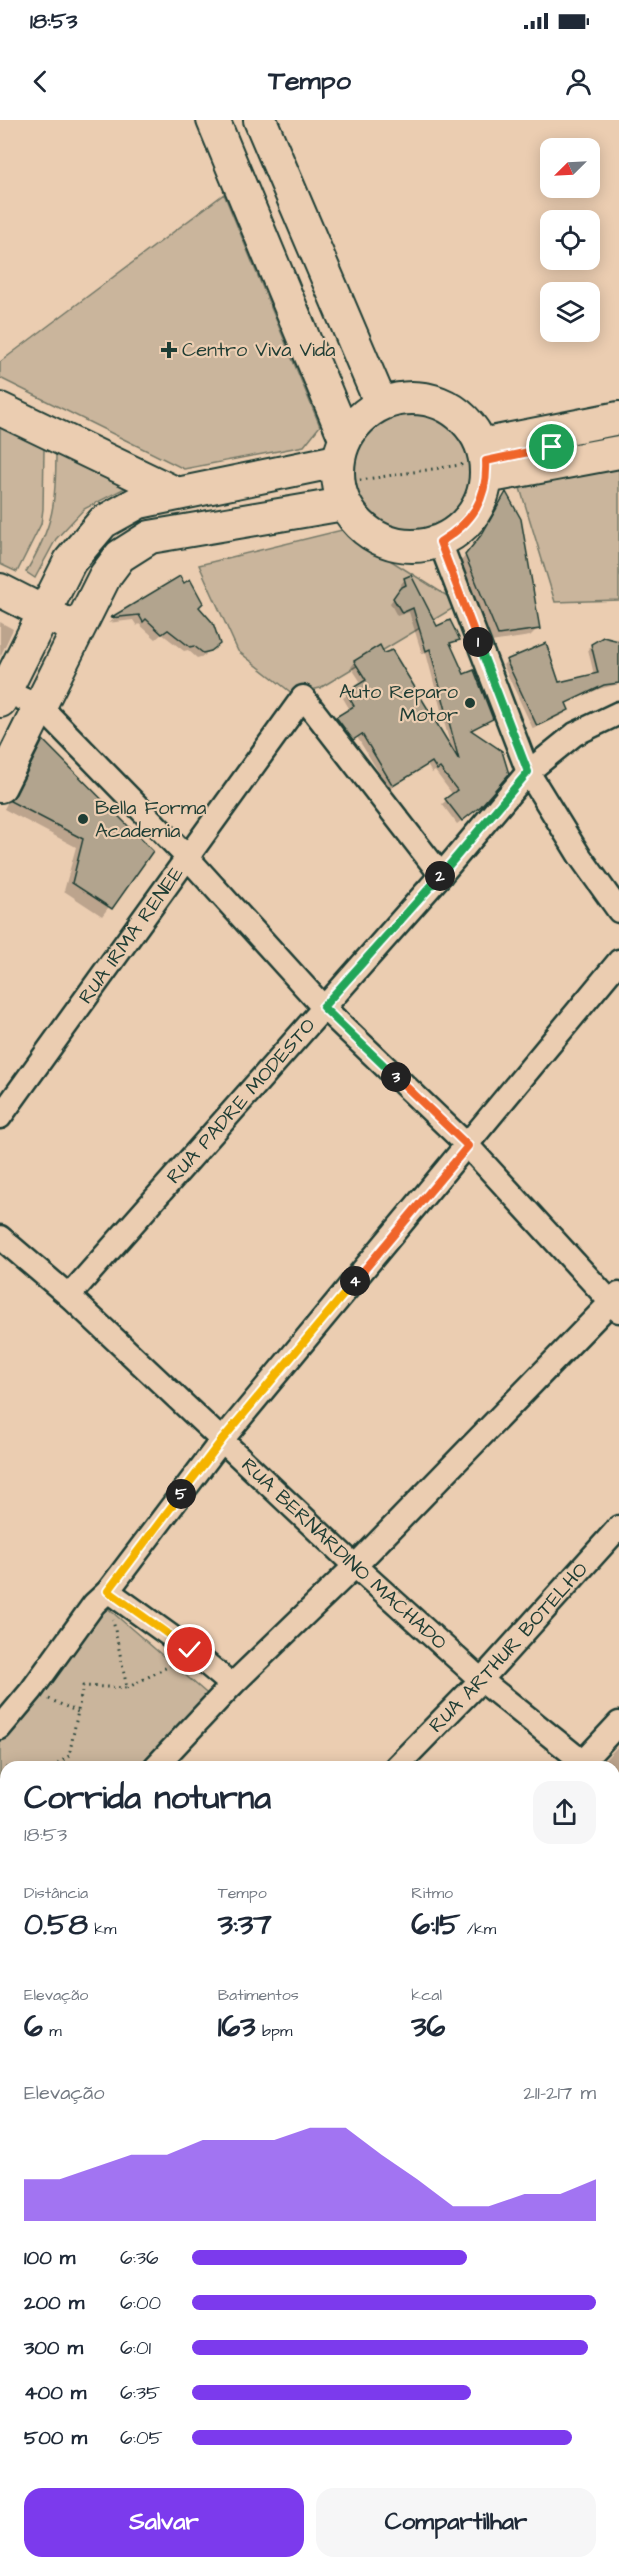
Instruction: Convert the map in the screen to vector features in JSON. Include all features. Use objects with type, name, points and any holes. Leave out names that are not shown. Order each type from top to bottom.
[{"type":"main road","points":[[213,120],[341,472],[357,523],[374,537],[395,546],[418,547],[440,542],[458,532],[472,517],[482,498],[484,461],[469,424],[450,408],[428,399],[404,397],[381,404],[360,417],[341,472]]},
{"type":"main road","points":[[260,120],[381,404]]},
{"type":"main road","points":[[0,409],[177,494]]},
{"type":"main road","points":[[484,461],[619,418]]},
{"type":"main road","points":[[484,461],[619,452]]},
{"type":"main road","points":[[2,696],[70,561],[103,522],[139,502],[177,494],[341,472]]},
{"type":"main road","points":[[0,786],[105,576],[120,556],[150,537],[341,472]]},
{"type":"main road","points":[[0,590],[79,630]]},
{"type":"street","points":[[484,461],[619,433]]},
{"type":"street","points":[[440,542],[528,772],[579,855],[619,911]]},
{"type":"street","points":[[2,696],[41,707],[187,857],[323,1007],[468,1146],[616,1303],[356,1566],[232,1684],[161,1761]]},
{"type":"street","name":"RUA IRMÃ RENEE","points":[[0,1117],[303,697],[441,875]]},
{"type":"street","name":"RUA PADRE MODESTO","points":[[69,1296],[441,875],[528,772],[575,734],[619,713]]},
{"type":"street","points":[[0,1728],[94,1604],[108,1591],[222,1440],[619,961]]},
{"type":"street","name":"RUA BERNARDINO MACHADO","points":[[0,1237],[69,1296],[356,1566],[481,1680],[578,1761]]},
{"type":"street","name":"RUA ARTHUR BOTELHO","points":[[402,1761],[481,1680],[619,1527]]},
{"type":"street","points":[[108,1591],[190,1650],[232,1684]]},
{"type":"street","points":[[586,1761],[619,1723]]},
{"type":"path","points":[[341,472],[484,461]]},
{"type":"path","points":[[108,1591],[127,1688]]},
{"type":"path","points":[[62,1761],[69,1756],[83,1686],[127,1688],[172,1665],[190,1650]]},
{"type":"path","points":[[31,1690],[78,1712]]},
{"type":"shaded area","points":[[224,194],[320,426],[304,446],[184,469],[0,378],[0,362]]},
{"type":"shaded area","points":[[413,409],[437,414],[458,428],[472,449],[477,473],[472,497],[458,518],[437,532],[413,537],[389,532],[368,518],[354,497],[349,473],[354,449],[368,428],[389,414]]},
{"type":"shaded area","points":[[0,423],[40,441],[44,449],[41,524],[17,572],[0,564]]},
{"type":"shaded area","points":[[56,450],[131,485],[84,509],[56,539],[35,578],[26,572],[48,527],[54,500]]},
{"type":"shaded area","points":[[619,468],[619,600],[555,602],[520,488]]},
{"type":"shaded area","points":[[342,530],[460,604],[320,688],[293,694],[238,651],[199,565]]},
{"type":"shaded area","points":[[105,1606],[212,1698],[151,1761],[0,1761],[0,1737]]},
{"type":"building","points":[[506,492],[521,519],[540,629],[498,635],[465,555],[482,534]]},
{"type":"building","points":[[411,575],[437,626],[450,620],[460,640],[450,643],[464,674],[474,670],[493,719],[471,730],[502,751],[509,774],[481,806],[462,821],[445,799],[457,790],[440,768],[437,770],[432,762],[393,786],[362,734],[353,740],[336,717],[354,706],[346,692],[366,680],[354,661],[380,645],[384,653],[392,650],[459,760],[430,649],[426,651],[413,608],[402,613],[393,598],[400,588],[406,585],[404,578]]},
{"type":"building","points":[[180,576],[184,583],[190,579],[203,603],[199,607],[213,623],[220,644],[211,651],[203,653],[194,646],[190,647],[168,630],[162,634],[146,619],[143,622],[139,615],[110,618]]},
{"type":"building","points":[[603,637],[619,641],[619,683],[604,685],[566,703],[569,710],[537,726],[506,660],[546,643],[559,682],[598,673],[591,644]]},
{"type":"building","name":"Bella Forma Academia","points":[[43,740],[153,851],[112,909],[72,883],[83,839],[10,801],[16,794]]},
{"type":"place","name":"Centro Viva Vida","points":[[169,350]]},
{"type":"place","name":"Auto Reparo Motor","points":[[470,703]]},
{"type":"place","name":"Bella Forma Academia","points":[[83,819]]},
{"type":"route","points":[[190,1650],[108,1591],[222,1440],[468,1146],[323,1007],[441,875],[528,772],[440,542],[458,532],[472,517],[482,498],[486,461],[552,447]]}]
